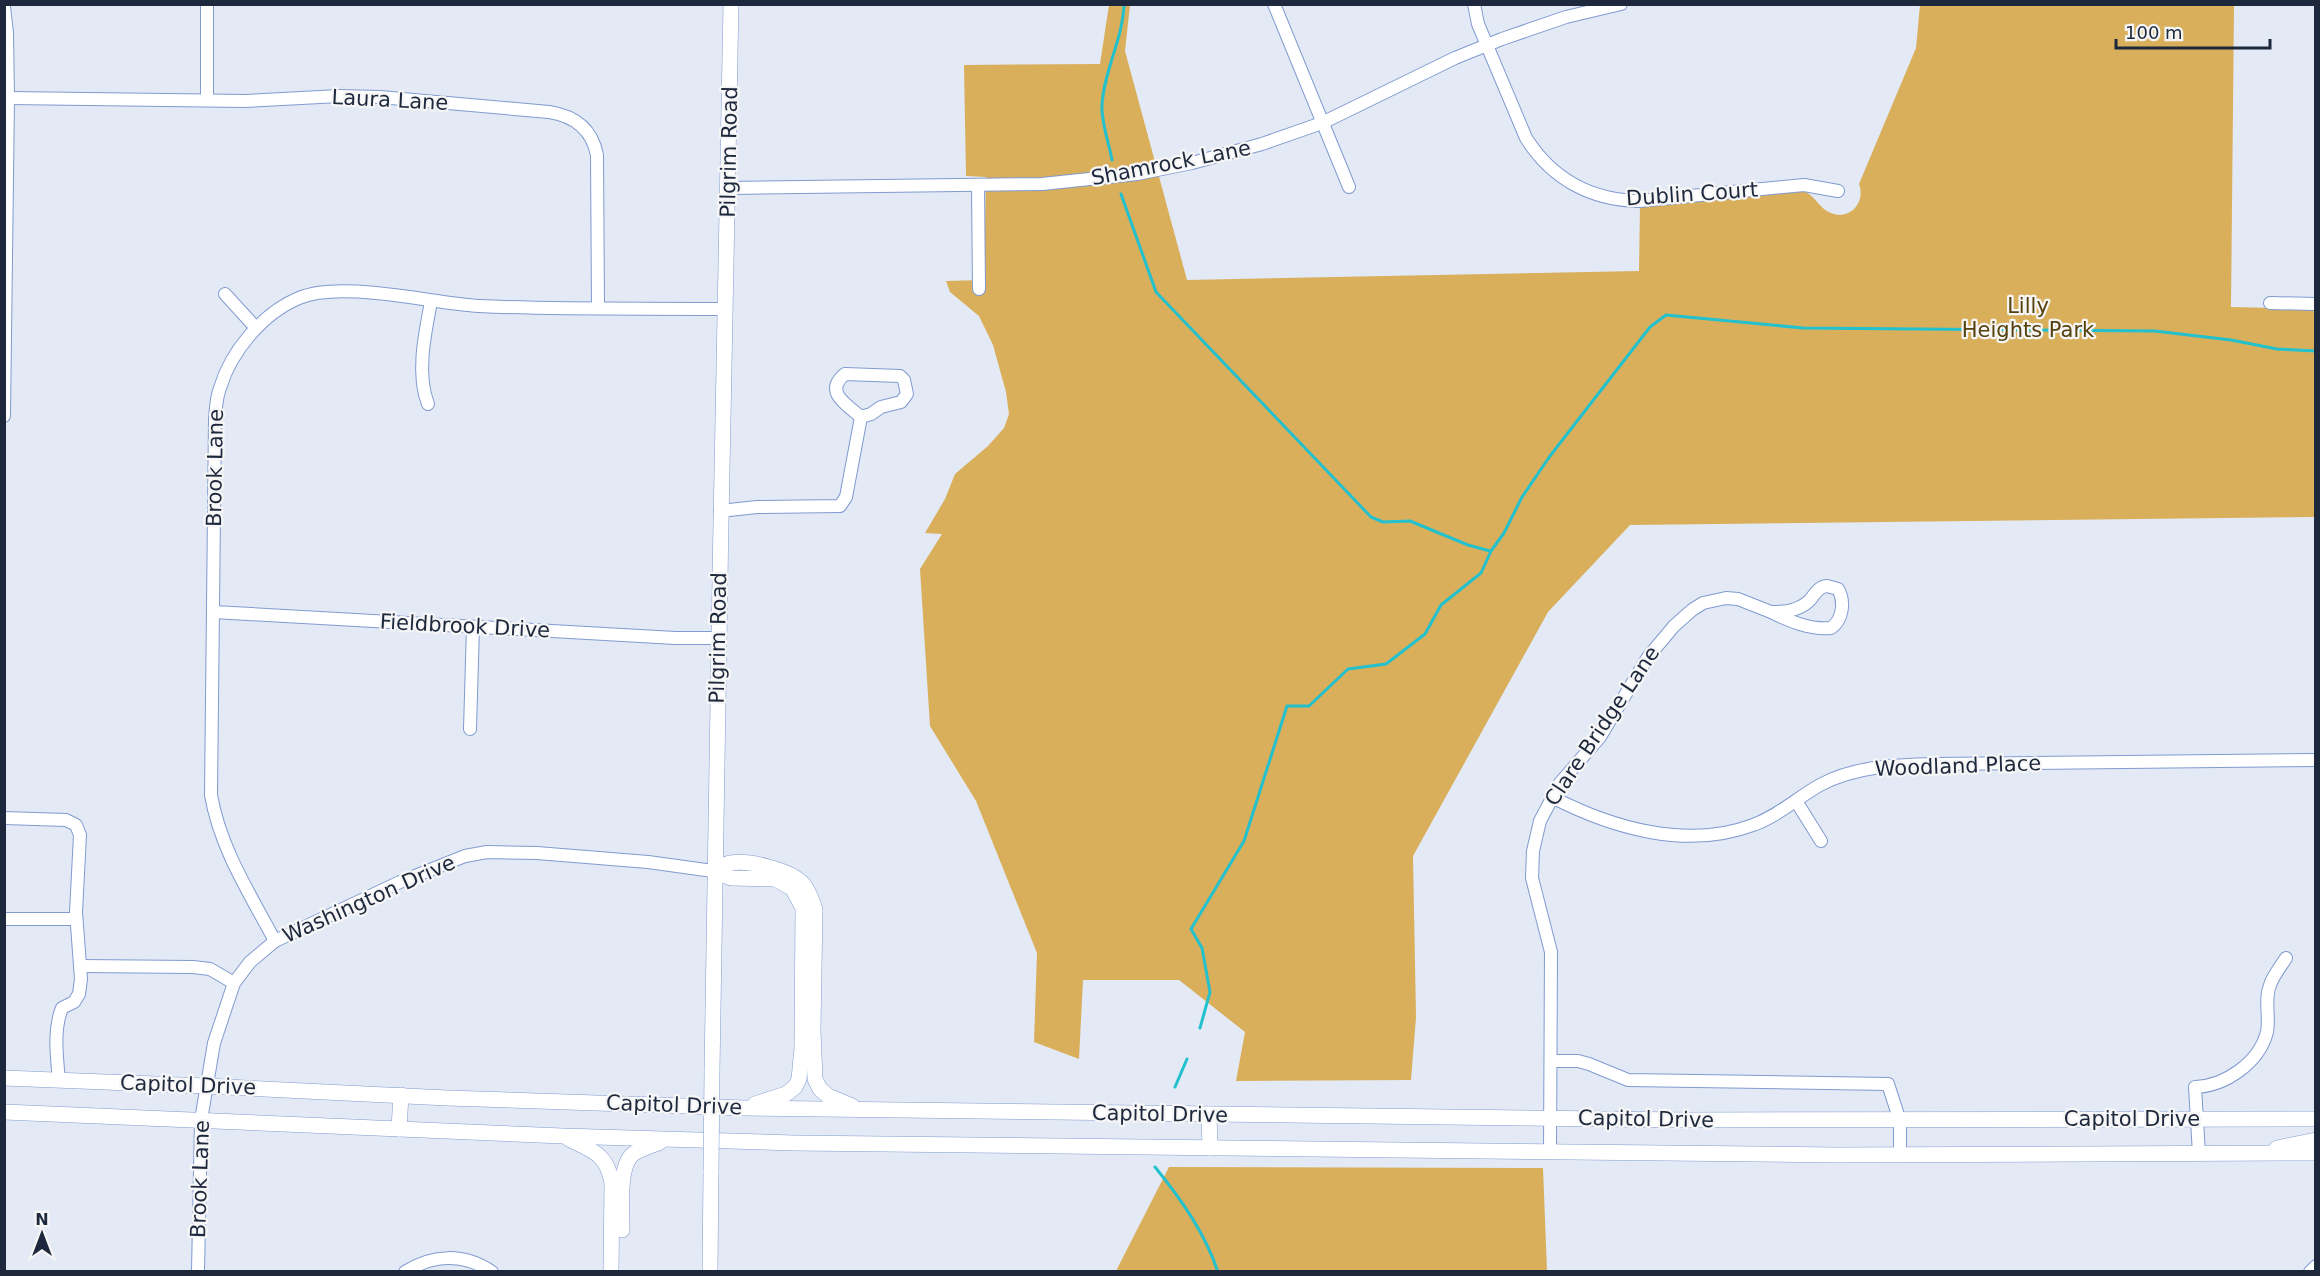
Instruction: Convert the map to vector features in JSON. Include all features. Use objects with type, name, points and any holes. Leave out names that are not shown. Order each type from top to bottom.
[{"type":"main road","name":"Pilgrim Road","points":[[710,1272],[713,871],[729,188],[731,4]]},
{"type":"main road","points":[[713,871],[730,863],[779,870],[794,876],[811,896],[815,909],[813,1031],[815,1079],[820,1089],[828,1096],[861,1110]]},
{"type":"main road","points":[[713,871],[731,878],[775,879],[792,888],[803,908],[802,1048],[799,1079],[795,1087],[786,1094],[744,1108]]},
{"type":"main road","name":"Capitol Drive","points":[[4,1078],[744,1108],[1900,1121],[2316,1119]]},
{"type":"main road","points":[[399,1129],[401,1095]]},
{"type":"main road","name":"Capitol Drive","points":[[4,1112],[563,1136],[805,1143],[1900,1155],[2316,1153]]},
{"type":"main road","points":[[1209,1114],[1210,1148]]},
{"type":"main road","points":[[563,1136],[595,1152],[604,1159],[610,1172],[612,1272]]},
{"type":"main road","points":[[621,1272],[625,1167],[633,1154],[669,1139]]},
{"type":"main road","points":[[2260,1154],[2298,1142],[2316,1140]]},
{"type":"street","points":[[207,4],[207,100]]},
{"type":"street","points":[[1275,4],[1349,187]]},
{"type":"street","name":"Dublin Court","points":[[1474,4],[1478,24],[1518,121],[1535,152],[1549,168],[1580,189],[1613,200],[1639,201],[1804,185],[1838,191]]},
{"type":"street","name":"Shamrock Lane","points":[[729,188],[1053,183],[1137,174],[1234,152],[1322,123],[1487,44],[1566,17],[1621,4]]},
{"type":"street","points":[[4,7],[7,33],[8,98],[4,416]]},
{"type":"street","name":"Laura Lane","points":[[8,98],[254,101],[339,96],[380,97],[549,112],[574,119],[592,139],[597,155],[598,308]]},
{"type":"street","points":[[978,185],[979,289]]},
{"type":"street","name":"Brook Lane","points":[[275,941],[230,857],[215,816],[211,795],[216,402],[231,362],[256,328],[288,304],[318,292],[367,292],[431,302],[508,307],[725,309]]},
{"type":"street","points":[[225,294],[256,328]]},
{"type":"street","points":[[428,404],[423,393],[422,372],[431,302]]},
{"type":"street","points":[[2270,303],[2316,304]]},
{"type":"street","points":[[845,374],[900,376],[904,380],[907,394],[900,402],[881,407],[861,417],[838,397],[836,388],[838,380],[845,374]]},
{"type":"street","points":[[720,511],[757,507],[840,506],[846,497],[861,417]]},
{"type":"street","name":"Clare Bridge Lane","points":[[1551,1152],[1551,952],[1532,878],[1535,837],[1540,821],[1560,783],[1600,736],[1648,657],[1674,626],[1692,610],[1703,603],[1726,598],[1738,599],[1799,624],[1831,628],[1839,619],[1841,594],[1838,589],[1831,586],[1821,587],[1801,607],[1783,612],[1771,612]]},
{"type":"street","name":"Fieldbrook Drive","points":[[214,612],[675,638],[717,638]]},
{"type":"street","points":[[470,729],[473,627]]},
{"type":"street","name":"Woodland Place","points":[[1551,797],[1572,807],[1647,831],[1684,836],[1708,836],[1737,831],[1767,819],[1833,779],[1861,770],[1892,765],[2316,760]]},
{"type":"street","points":[[1796,801],[1821,840]]},
{"type":"street","points":[[4,818],[66,820],[75,825],[80,835],[76,920],[80,966],[79,994],[74,1002],[62,1008],[59,1017],[57,1046],[59,1081]]},
{"type":"street","name":"Washington Drive","points":[[234,983],[250,962],[275,941],[400,882],[465,855],[487,852],[537,853],[648,862],[713,871]]},
{"type":"street","points":[[4,920],[76,920]]},
{"type":"street","points":[[2199,1154],[2195,1087],[2210,1087],[2226,1080],[2243,1068],[2260,1048],[2267,1031],[2266,1008],[2270,986],[2286,958]]},
{"type":"street","points":[[80,966],[193,967],[210,969],[234,983]]},
{"type":"street","name":"Brook Lane","points":[[198,1272],[201,1120],[214,1043],[234,983]]},
{"type":"street","points":[[1552,1060],[1578,1061],[1628,1080],[1888,1084],[1900,1121],[1900,1155]]},
{"type":"street","points":[[410,1269],[428,1260],[456,1257],[477,1263],[492,1272]]},
{"type":"street","points":[[2310,1272],[2316,1266]]},
{"type":"green space","name":"Lilly Heights Park","points":[[1109,5],[1130,5],[1125,51],[1187,280],[1639,271],[1640,206],[1801,190],[1831,213],[1844,214],[1855,208],[1861,191],[1859,184],[1916,48],[1920,5],[2234,5],[2231,307],[2315,309],[2315,517],[1630,525],[1548,612],[1413,856],[1416,1017],[1411,1080],[1236,1081],[1245,1032],[1179,980],[1083,980],[1079,1059],[1034,1042],[1037,953],[976,801],[930,726],[920,569],[942,534],[925,533],[945,499],[955,474],[988,446],[1004,428],[1009,414],[1006,392],[993,345],[979,316],[950,292],[946,281],[984,280],[986,177],[966,176],[964,65],[1100,64]]},
{"type":"green space","points":[[1169,1167],[1543,1168],[1547,1271],[1116,1271]]},
{"type":"waterway","points":[[1112,160],[1102,105],[1124,4]]},
{"type":"waterway","points":[[1121,194],[1156,292],[1371,517],[1383,522],[1410,521],[1468,545],[1490,551]]},
{"type":"waterway","points":[[1200,1028],[1210,992],[1202,948],[1191,929],[1244,841],[1287,706],[1309,706],[1348,669],[1386,664],[1425,634],[1441,605],[1481,573],[1522,497],[1550,456],[1650,327],[1666,315],[1803,328],[2155,331],[2231,340],[2277,349],[2316,351]]},
{"type":"waterway","points":[[1175,1087],[1187,1059]]},
{"type":"waterway","points":[[1155,1167],[1191,1217],[1218,1272]]}]
